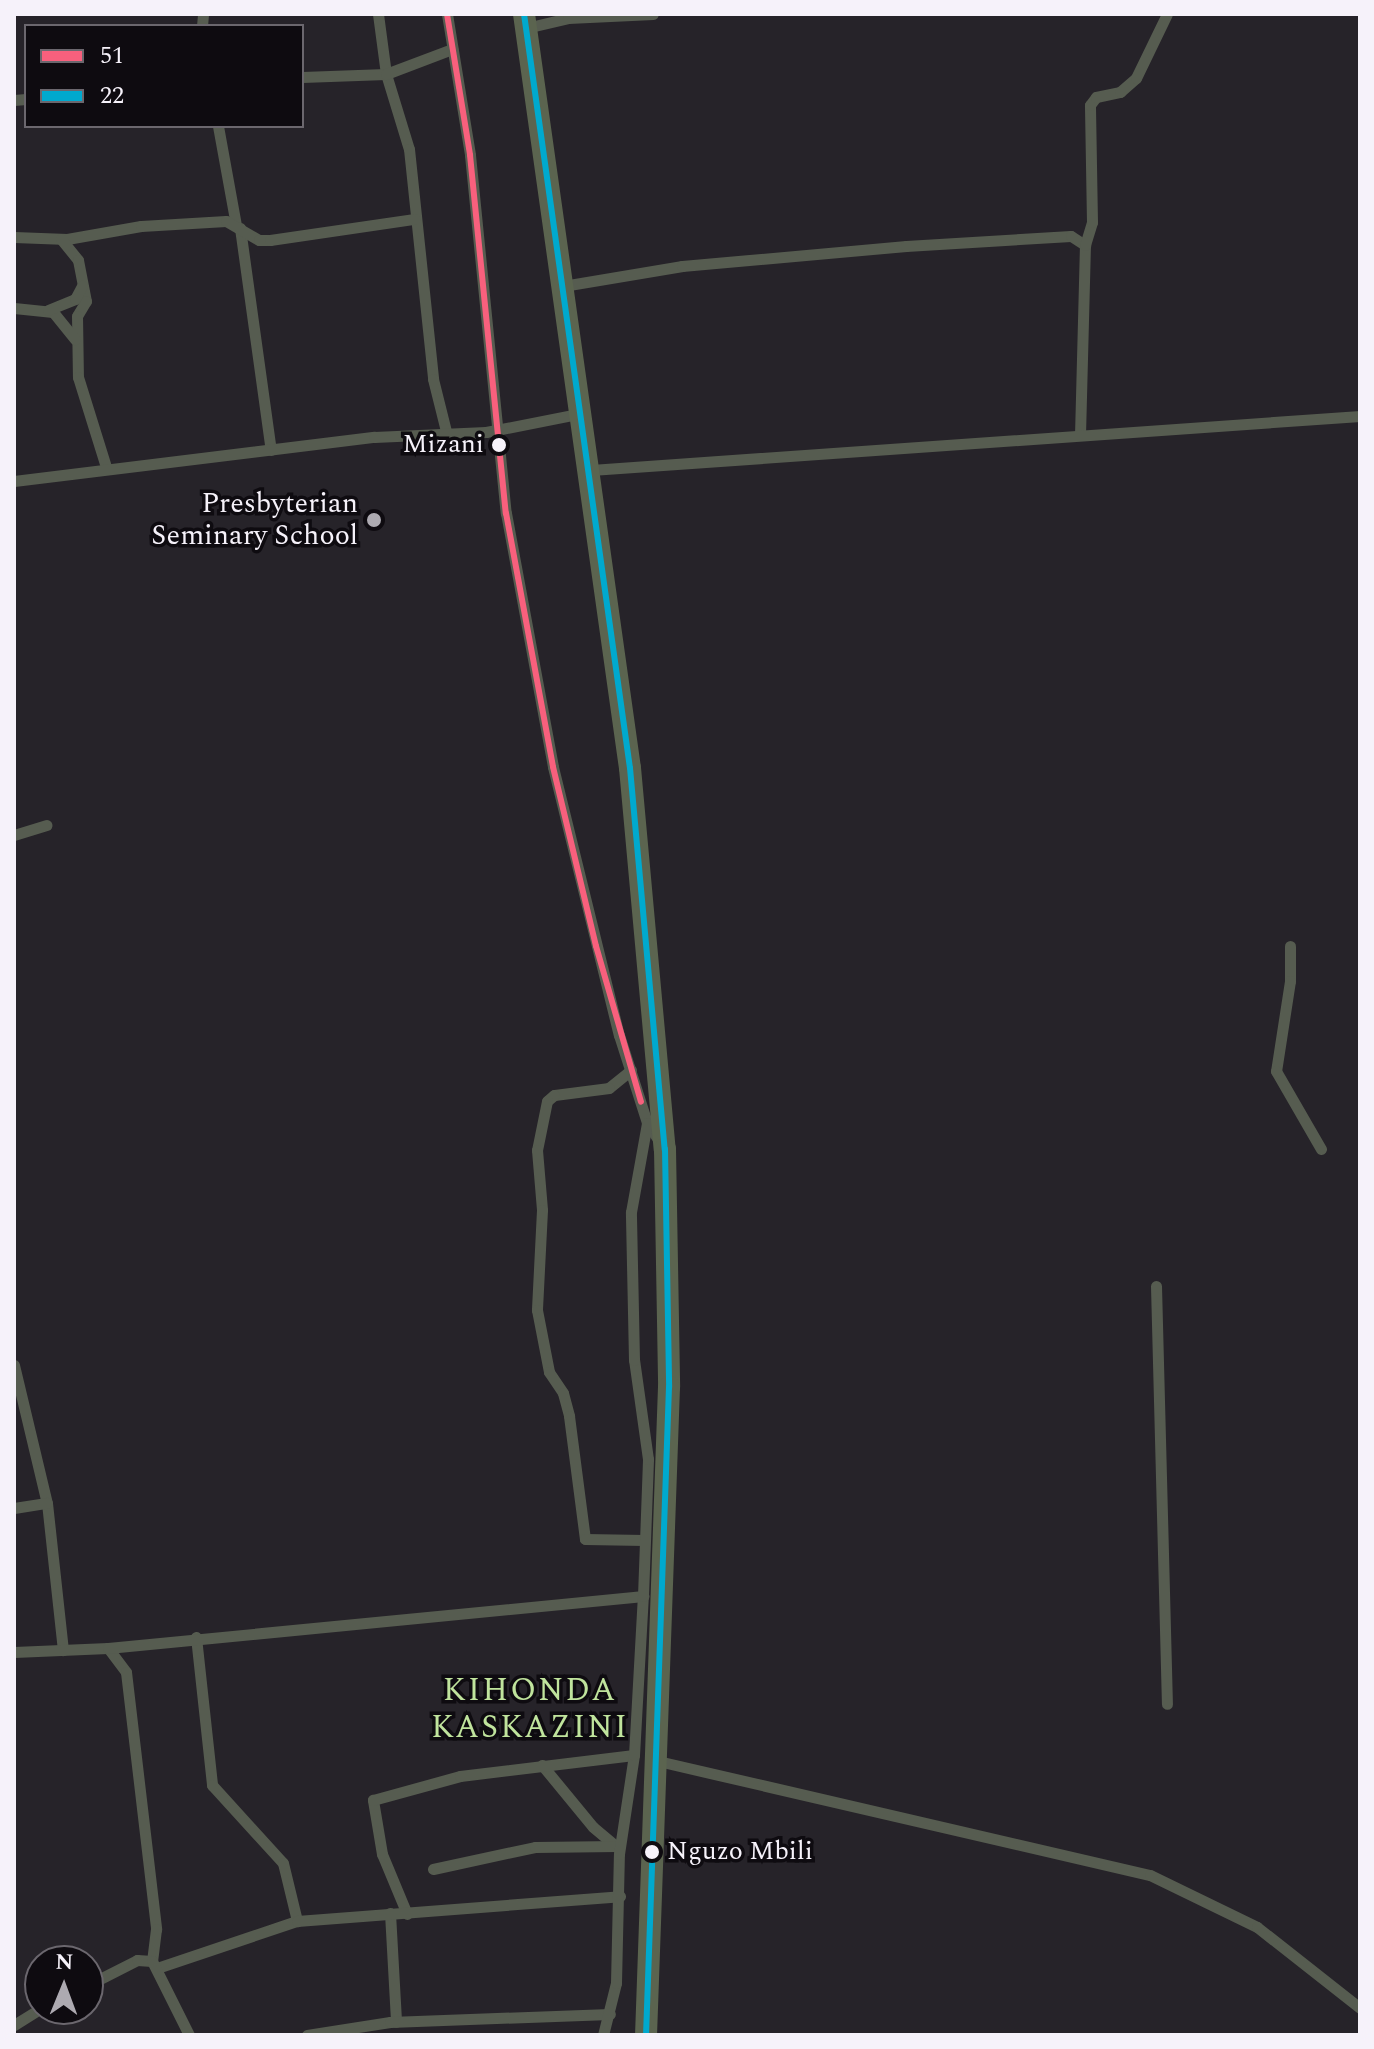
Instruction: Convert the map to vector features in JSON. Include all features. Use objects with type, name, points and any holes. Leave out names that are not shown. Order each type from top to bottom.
[{"type":"highway","points":[[525,21],[583,413],[630,768],[665,1149],[669,1387],[646,2035]]},
{"type":"street","points":[[378,14],[386,74],[405,125],[433,379],[447,435]]},
{"type":"street","points":[[447,14],[470,155],[497,399],[495,428],[553,767],[631,1070],[647,1123],[665,1149]]},
{"type":"street","points":[[525,21],[653,14]]},
{"type":"street","points":[[1080,435],[1085,245],[1092,222],[1091,101],[1120,92],[1136,78],[1167,14]]},
{"type":"street","points":[[304,77],[386,74],[452,49]]},
{"type":"street","points":[[218,128],[238,227],[271,450]]},
{"type":"street","points":[[14,237],[61,239],[98,236],[141,226],[209,221],[238,227],[259,240],[285,240],[414,219]]},
{"type":"street","points":[[78,260],[98,236]]},
{"type":"street","points":[[563,286],[682,266],[906,246],[1071,236],[1085,245]]},
{"type":"street","points":[[61,239],[78,260],[86,301],[77,316],[75,357]]},
{"type":"street","points":[[14,308],[48,310],[75,299],[82,286]]},
{"type":"street","points":[[48,310],[75,335],[75,357],[106,467]]},
{"type":"street","points":[[14,481],[106,467],[447,435],[583,413]]},
{"type":"street","points":[[591,470],[1360,416]]},
{"type":"street","points":[[14,835],[46,825]]},
{"type":"street","points":[[1290,946],[1290,981],[1276,1071],[1321,1149]]},
{"type":"street","points":[[631,1070],[609,1088],[554,1095],[547,1101],[537,1150],[542,1210],[537,1310],[549,1372],[563,1393],[569,1416],[585,1539],[644,1540]]},
{"type":"street","points":[[603,2035],[610,2014],[620,1896],[618,1850],[634,1755],[643,1596],[648,1459],[634,1360],[631,1212],[647,1123]]},
{"type":"street","points":[[1156,1286],[1167,1704]]},
{"type":"street","points":[[14,1365],[47,1503],[63,1650]]},
{"type":"street","points":[[14,1508],[47,1503]]},
{"type":"street","points":[[14,1652],[108,1648],[196,1637],[643,1596]]},
{"type":"street","points":[[196,1637],[212,1785],[283,1863],[297,1921]]},
{"type":"street","points":[[108,1648],[126,1672],[156,1929],[154,1964],[189,2035]]},
{"type":"street","points":[[407,1914],[382,1854],[373,1800],[460,1776],[634,1755]]},
{"type":"street","points":[[658,1761],[1150,1875],[1257,1927],[1360,2008]]},
{"type":"street","points":[[542,1765],[593,1827],[618,1850]]},
{"type":"street","points":[[433,1869],[535,1847],[618,1850]]},
{"type":"street","points":[[104,1977],[137,1960],[154,1964],[297,1921],[620,1896]]},
{"type":"street","points":[[390,1913],[391,2035]]},
{"type":"street","points":[[307,2035],[393,2022],[610,2014]]},
{"type":"transit line","name":"51","points":[[447,14],[470,155],[506,513],[553,767],[596,946],[641,1102]]},
{"type":"transit line","name":"22","points":[[524,14],[630,768],[665,1149],[669,1387],[646,2035]]},
{"type":"place","name":"Mizani","points":[[499,445]]},
{"type":"place","name":"Presbyterian Seminary School","points":[[374,520]]},
{"type":"place","name":"Nguzo Mbili","points":[[652,1852]]},
{"type":"district","name":"KIHONDA KASKAZINI","points":[[530,1710]]}]
